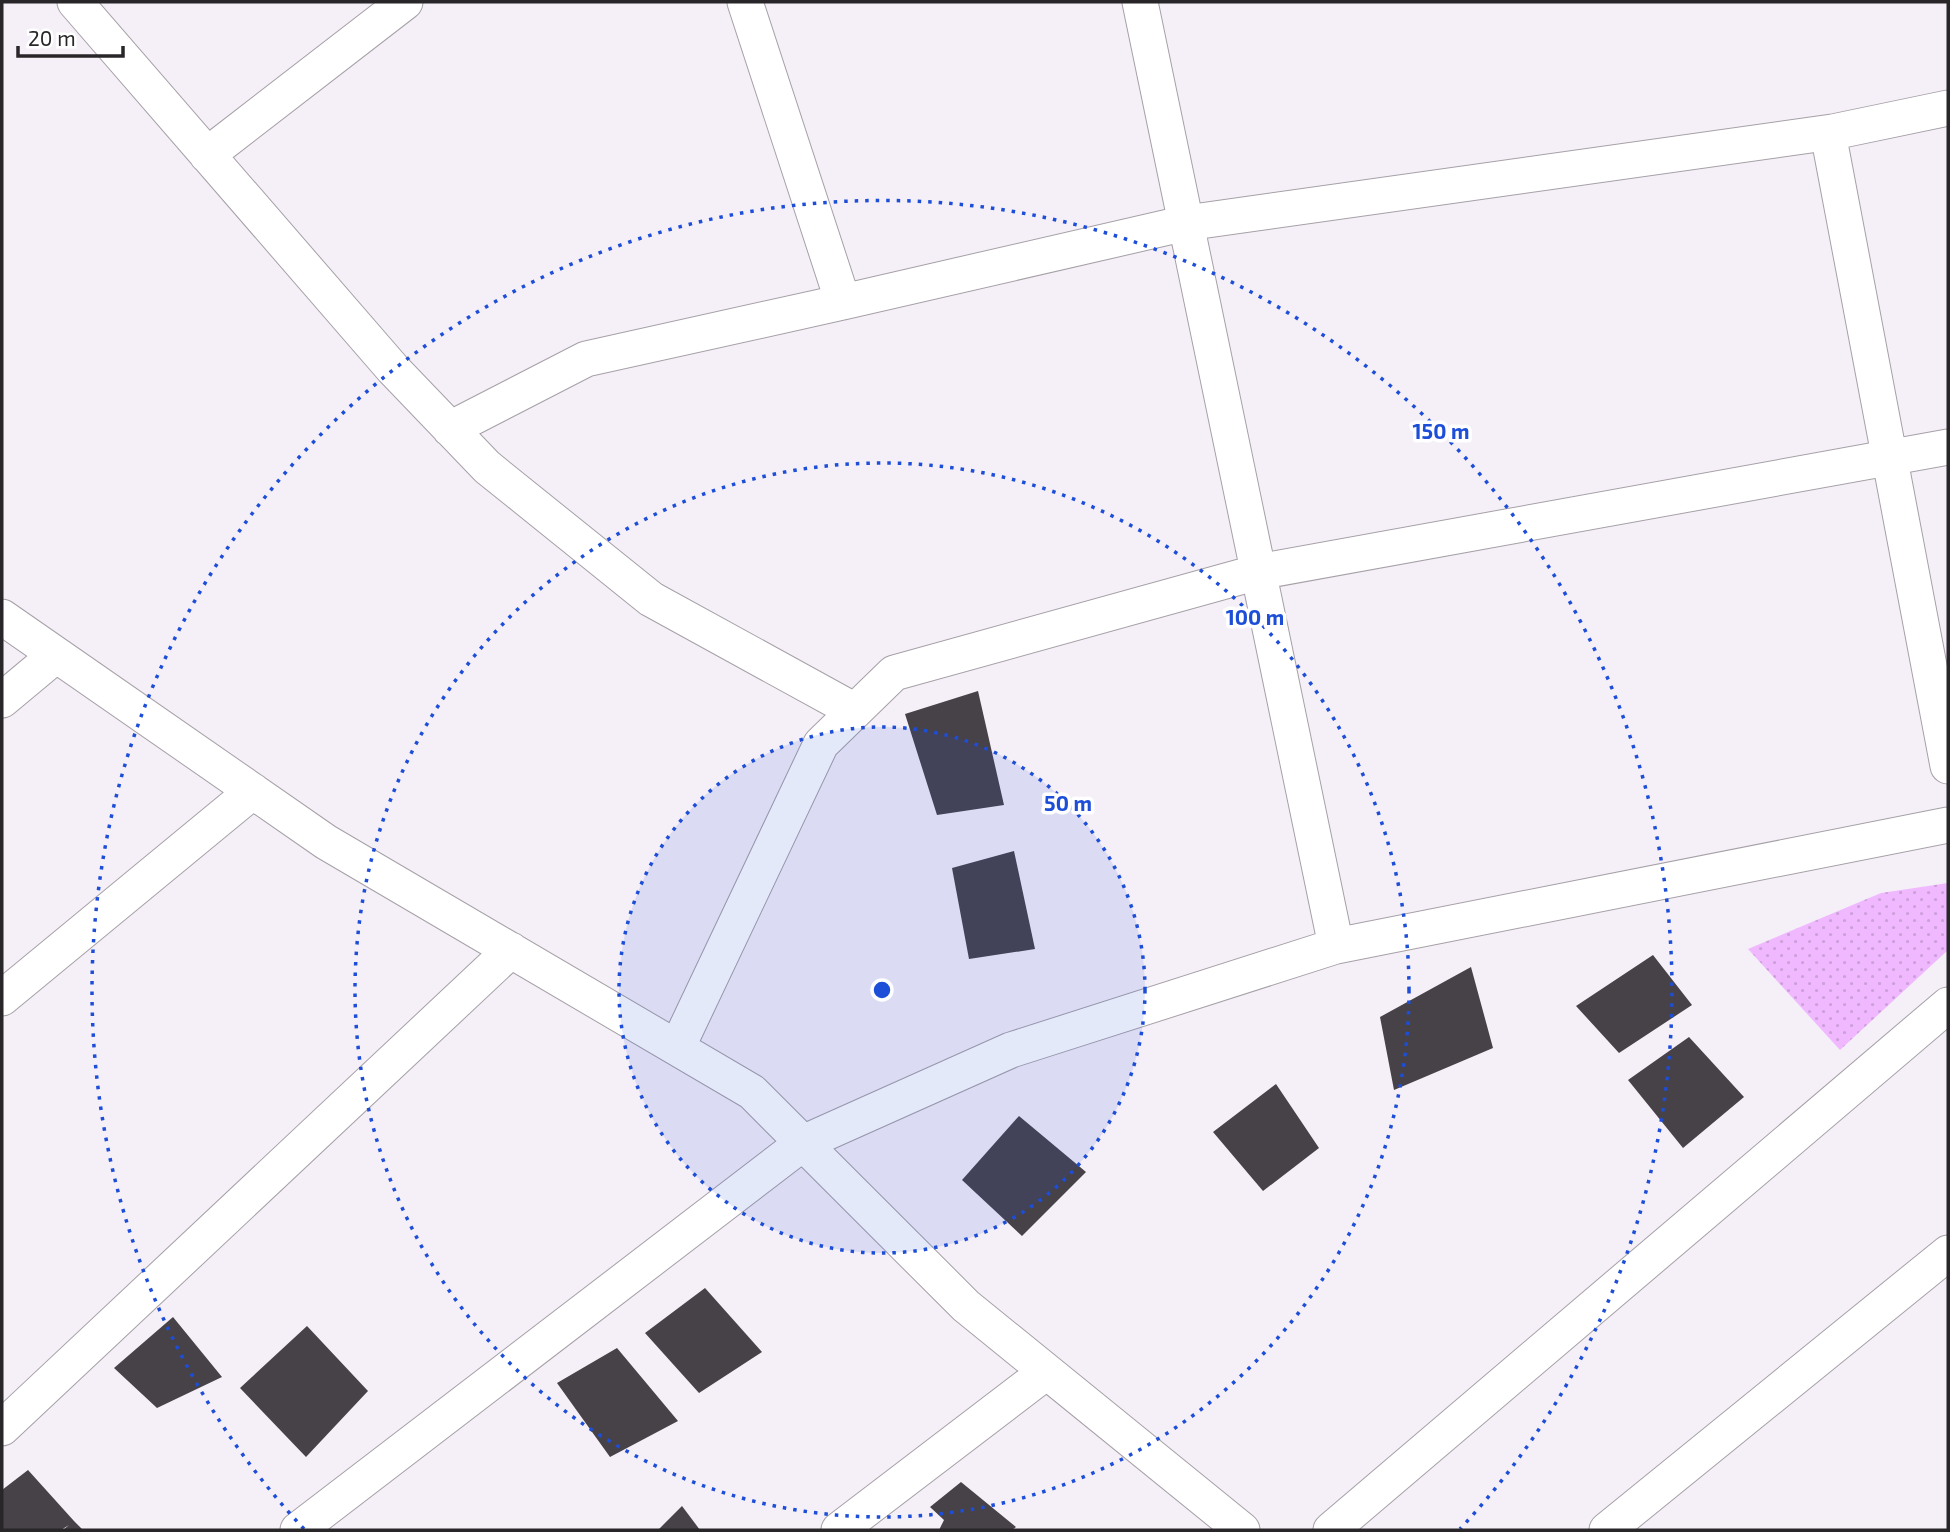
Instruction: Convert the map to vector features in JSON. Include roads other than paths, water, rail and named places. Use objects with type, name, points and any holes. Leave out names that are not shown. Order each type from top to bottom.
[{"type":"street","points":[[75,2],[393,369],[487,467],[651,599],[855,711]]},
{"type":"street","points":[[207,155],[405,2]]},
{"type":"street","points":[[745,2],[844,302]]},
{"type":"street","points":[[1140,2],[1336,946]]},
{"type":"street","points":[[450,429],[586,359],[1186,223],[1832,132],[1948,108]]},
{"type":"street","points":[[1832,132],[1828,133],[1948,766]]},
{"type":"street","points":[[677,1048],[821,744],[894,673],[1258,572],[1948,447]]},
{"type":"street","points":[[1889,456],[1948,471]]},
{"type":"street","points":[[2,618],[326,842],[752,1092],[966,1306],[1242,1530]]},
{"type":"street","points":[[2,700],[56,654]]},
{"type":"street","points":[[2,998],[253,791]]},
{"type":"street","points":[[298,1530],[803,1143],[1011,1050],[1336,946],[1948,825]]},
{"type":"street","points":[[2,1428],[511,950]]},
{"type":"street","points":[[1331,1530],[1948,1005]]},
{"type":"street","points":[[1606,1530],[1948,1253]]},
{"type":"street","points":[[839,1530],[1046,1372]]}]
